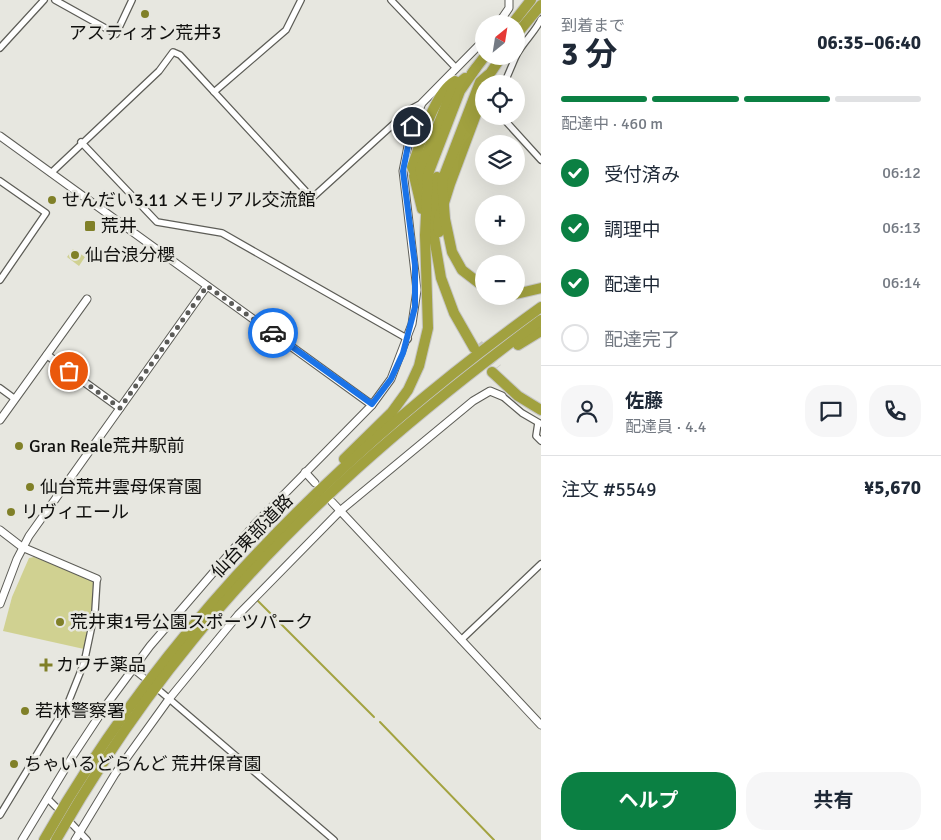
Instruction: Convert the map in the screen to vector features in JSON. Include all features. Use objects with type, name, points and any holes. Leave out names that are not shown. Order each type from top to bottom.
[{"type":"highway","points":[[519,15],[531,0]]},
{"type":"highway","points":[[525,24],[541,5]]},
{"type":"highway","points":[[426,197],[424,172],[457,89],[478,65]]},
{"type":"highway","points":[[475,281],[456,262],[450,243],[435,222],[412,167],[436,104],[447,86],[476,68]]},
{"type":"highway","points":[[265,544],[314,489],[392,412],[414,378],[424,352],[428,328],[439,179],[469,94],[476,68]]},
{"type":"highway","points":[[426,197],[439,179],[475,94]]},
{"type":"highway","points":[[444,202],[446,183],[475,113]]},
{"type":"highway","points":[[435,222],[475,118]]},
{"type":"highway","points":[[435,222],[454,186],[476,125]]},
{"type":"highway","points":[[412,167],[435,222],[443,263],[452,295],[476,346]]},
{"type":"highway","points":[[439,179],[444,202]]},
{"type":"highway","points":[[444,202],[454,186]]},
{"type":"highway","points":[[525,292],[541,288]]},
{"type":"highway","name":"仙台東部道路","points":[[44,840],[90,762],[160,664],[210,603],[265,544],[341,470],[401,418],[541,307]]},
{"type":"highway","name":"仙台東部道路","points":[[56,840],[118,740],[193,640],[246,580],[301,523],[408,425],[541,320]]},
{"type":"highway","points":[[408,425],[448,398],[520,343],[541,331]]},
{"type":"highway","points":[[541,404],[494,370],[518,396],[541,410]]},
{"type":"street","points":[[0,48],[44,0]]},
{"type":"street","points":[[55,0],[116,34],[132,0]]},
{"type":"street","points":[[214,92],[286,30],[301,0]]},
{"type":"street","points":[[391,0],[455,67]]},
{"type":"street","points":[[504,15],[509,8],[509,0]]},
{"type":"street","points":[[525,40],[540,24]]},
{"type":"street","points":[[51,173],[81,142],[159,71],[173,52],[180,55],[312,198],[409,110],[422,103],[475,48]]},
{"type":"street","points":[[22,840],[90,729],[133,669],[184,604],[305,472],[372,404],[391,379],[408,339],[417,290],[403,171],[407,145],[422,103]]},
{"type":"street","points":[[509,125],[541,160]]},
{"type":"street","points":[[0,136],[372,404]]},
{"type":"street","points":[[81,142],[157,222],[222,233],[408,339]]},
{"type":"street","points":[[0,182],[46,213],[0,280]]},
{"type":"street","points":[[0,604],[22,547],[66,480],[207,286]]},
{"type":"street","points":[[0,420],[87,299]]},
{"type":"street","points":[[47,355],[120,408]]},
{"type":"street","points":[[0,388],[15,399]]},
{"type":"street","points":[[76,840],[115,774],[169,698],[261,590],[340,511],[484,392],[494,391],[540,423],[536,436],[541,441]]},
{"type":"street","points":[[305,472],[315,483]]},
{"type":"street","points":[[332,502],[541,725]]},
{"type":"street","points":[[0,530],[22,547],[98,579],[95,611],[84,663],[68,703],[0,815]]},
{"type":"street","points":[[462,640],[541,564]]},
{"type":"street","points":[[133,669],[143,677]]},
{"type":"street","points":[[160,691],[334,840]]},
{"type":"street","points":[[47,798],[56,807]]},
{"type":"street","points":[[72,824],[87,840]]},
{"type":"green space","points":[[73,249],[85,257],[79,266],[67,257]]},
{"type":"green space","points":[[34,557],[91,579],[93,583],[92,609],[84,649],[3,631],[12,597],[29,558]]},
{"type":"waterway","points":[[258,601],[374,717]]},
{"type":"waterway","points":[[380,722],[494,840]]},
{"type":"tunnel","points":[[478,344],[497,368]]},
{"type":"way so far","points":[[69,371],[120,408],[207,286],[273,333]]},
{"type":"place","name":"アスティオン荒井3","points":[[145,14]]},
{"type":"place","name":"せんだい3.11 メモリアル交流館","points":[[52,200]]},
{"type":"place","name":"荒井","points":[[90,226]]},
{"type":"place","name":"仙台浪分櫻","points":[[75,255]]},
{"type":"place","name":"Gran Reale荒井駅前","points":[[19,446]]},
{"type":"place","name":"仙台荒井雲母保育園","points":[[30,487]]},
{"type":"place","name":"リヴィエール","points":[[11,512]]},
{"type":"place","name":"荒井東1号公園スポーツパーク","points":[[60,622]]},
{"type":"place","name":"カワチ薬品","points":[[46,665]]},
{"type":"place","name":"若林警察署","points":[[25,711]]},
{"type":"place","name":"ちゃいるどらんど 荒井保育園","points":[[14,764]]},
{"type":"route","points":[[273,333],[372,404],[384,390],[403,353],[412,324],[417,290],[403,171],[412,126]]}]
